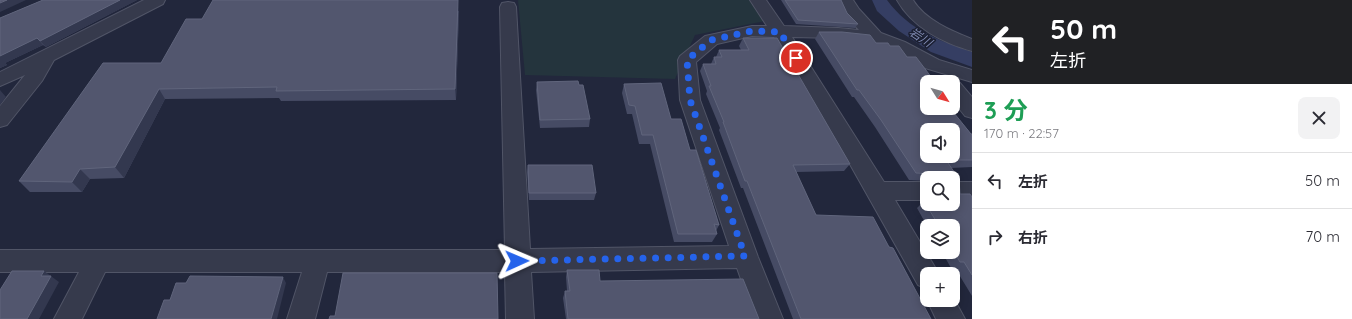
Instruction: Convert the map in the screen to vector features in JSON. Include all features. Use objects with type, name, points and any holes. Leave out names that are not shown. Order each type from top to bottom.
[{"type":"street","points":[[0,80],[156,0]]},
{"type":"street","points":[[758,0],[780,32],[877,191],[921,267]]},
{"type":"street","points":[[845,0],[852,12],[875,37]]},
{"type":"street","points":[[905,0],[907,5],[928,23],[946,35],[972,45]]},
{"type":"street","points":[[508,7],[520,319]]},
{"type":"street","points":[[769,319],[690,100],[687,60],[711,40],[752,31],[838,33],[875,37],[898,46],[932,64],[972,76]]},
{"type":"street","points":[[0,120],[35,76],[47,55]]},
{"type":"street","points":[[932,64],[942,75]]},
{"type":"street","points":[[960,96],[972,111]]},
{"type":"street","points":[[960,191],[972,190]]},
{"type":"street","points":[[877,191],[920,191]]},
{"type":"street","points":[[0,261],[517,261],[745,256]]},
{"type":"street","points":[[301,319],[318,260]]},
{"type":"street","points":[[68,319],[98,261]]},
{"type":"street","points":[[944,307],[951,319]]},
{"type":"shaded area","points":[[518,0],[750,0],[765,21],[695,35],[675,79],[525,75]]},
{"type":"water","name":"岩川","points":[[872,0],[887,0],[905,19],[925,33],[972,52],[972,67],[931,52],[899,31],[877,11]]},
{"type":"building","points":[[0,0],[7,0],[0,3]]},
{"type":"building","points":[[43,0],[120,0],[40,41],[37,38],[0,56],[0,18]]},
{"type":"building","points":[[213,0],[458,0],[455,89],[276,91],[277,87],[159,89],[115,167],[80,169],[72,182],[19,181],[103,63],[161,63],[186,19],[202,19]]},
{"type":"building","points":[[785,0],[841,0],[847,13],[858,24],[798,20]]},
{"type":"building","points":[[819,32],[842,32],[870,35],[876,43],[888,43],[890,46],[899,46],[907,57],[916,57],[930,75],[920,75],[920,115],[956,115],[972,134],[972,160],[960,160],[960,123],[920,123],[920,163],[948,163],[954,171],[920,171],[920,173],[916,173],[859,90],[857,90]]},
{"type":"building","points":[[743,38],[777,38],[850,164],[793,165],[816,215],[873,217],[889,247],[893,248],[920,298],[920,307],[925,307],[931,319],[801,319],[747,181],[745,181],[724,122],[709,86],[711,86],[703,64],[716,64],[714,57],[722,57],[719,50],[749,50]]},
{"type":"building","points":[[578,81],[579,85],[583,85],[590,119],[540,120],[537,82]]},
{"type":"building","points":[[661,83],[671,119],[681,119],[690,150],[696,150],[719,225],[714,224],[717,234],[678,234],[653,135],[642,135],[635,106],[629,105],[624,84]]},
{"type":"building","points":[[528,165],[592,165],[596,193],[529,193]]},
{"type":"building","points":[[960,194],[970,194],[972,197],[972,275],[964,262],[960,262],[958,259],[960,259],[960,219],[935,219],[930,211],[960,211]]},
{"type":"building","points":[[567,270],[599,270],[600,281],[743,279],[759,319],[568,319],[565,291],[570,291]]},
{"type":"building","points":[[12,271],[44,271],[41,276],[51,276],[27,319],[0,319],[0,290]]},
{"type":"building","points":[[343,273],[497,273],[498,319],[329,319],[330,316],[335,316]]},
{"type":"building","points":[[190,276],[283,277],[271,319],[157,319],[164,300],[170,300],[176,283],[186,283]]},
{"type":"route","points":[[517,261],[745,256],[690,100],[687,60],[711,40],[752,31],[780,32],[796,58]]}]
